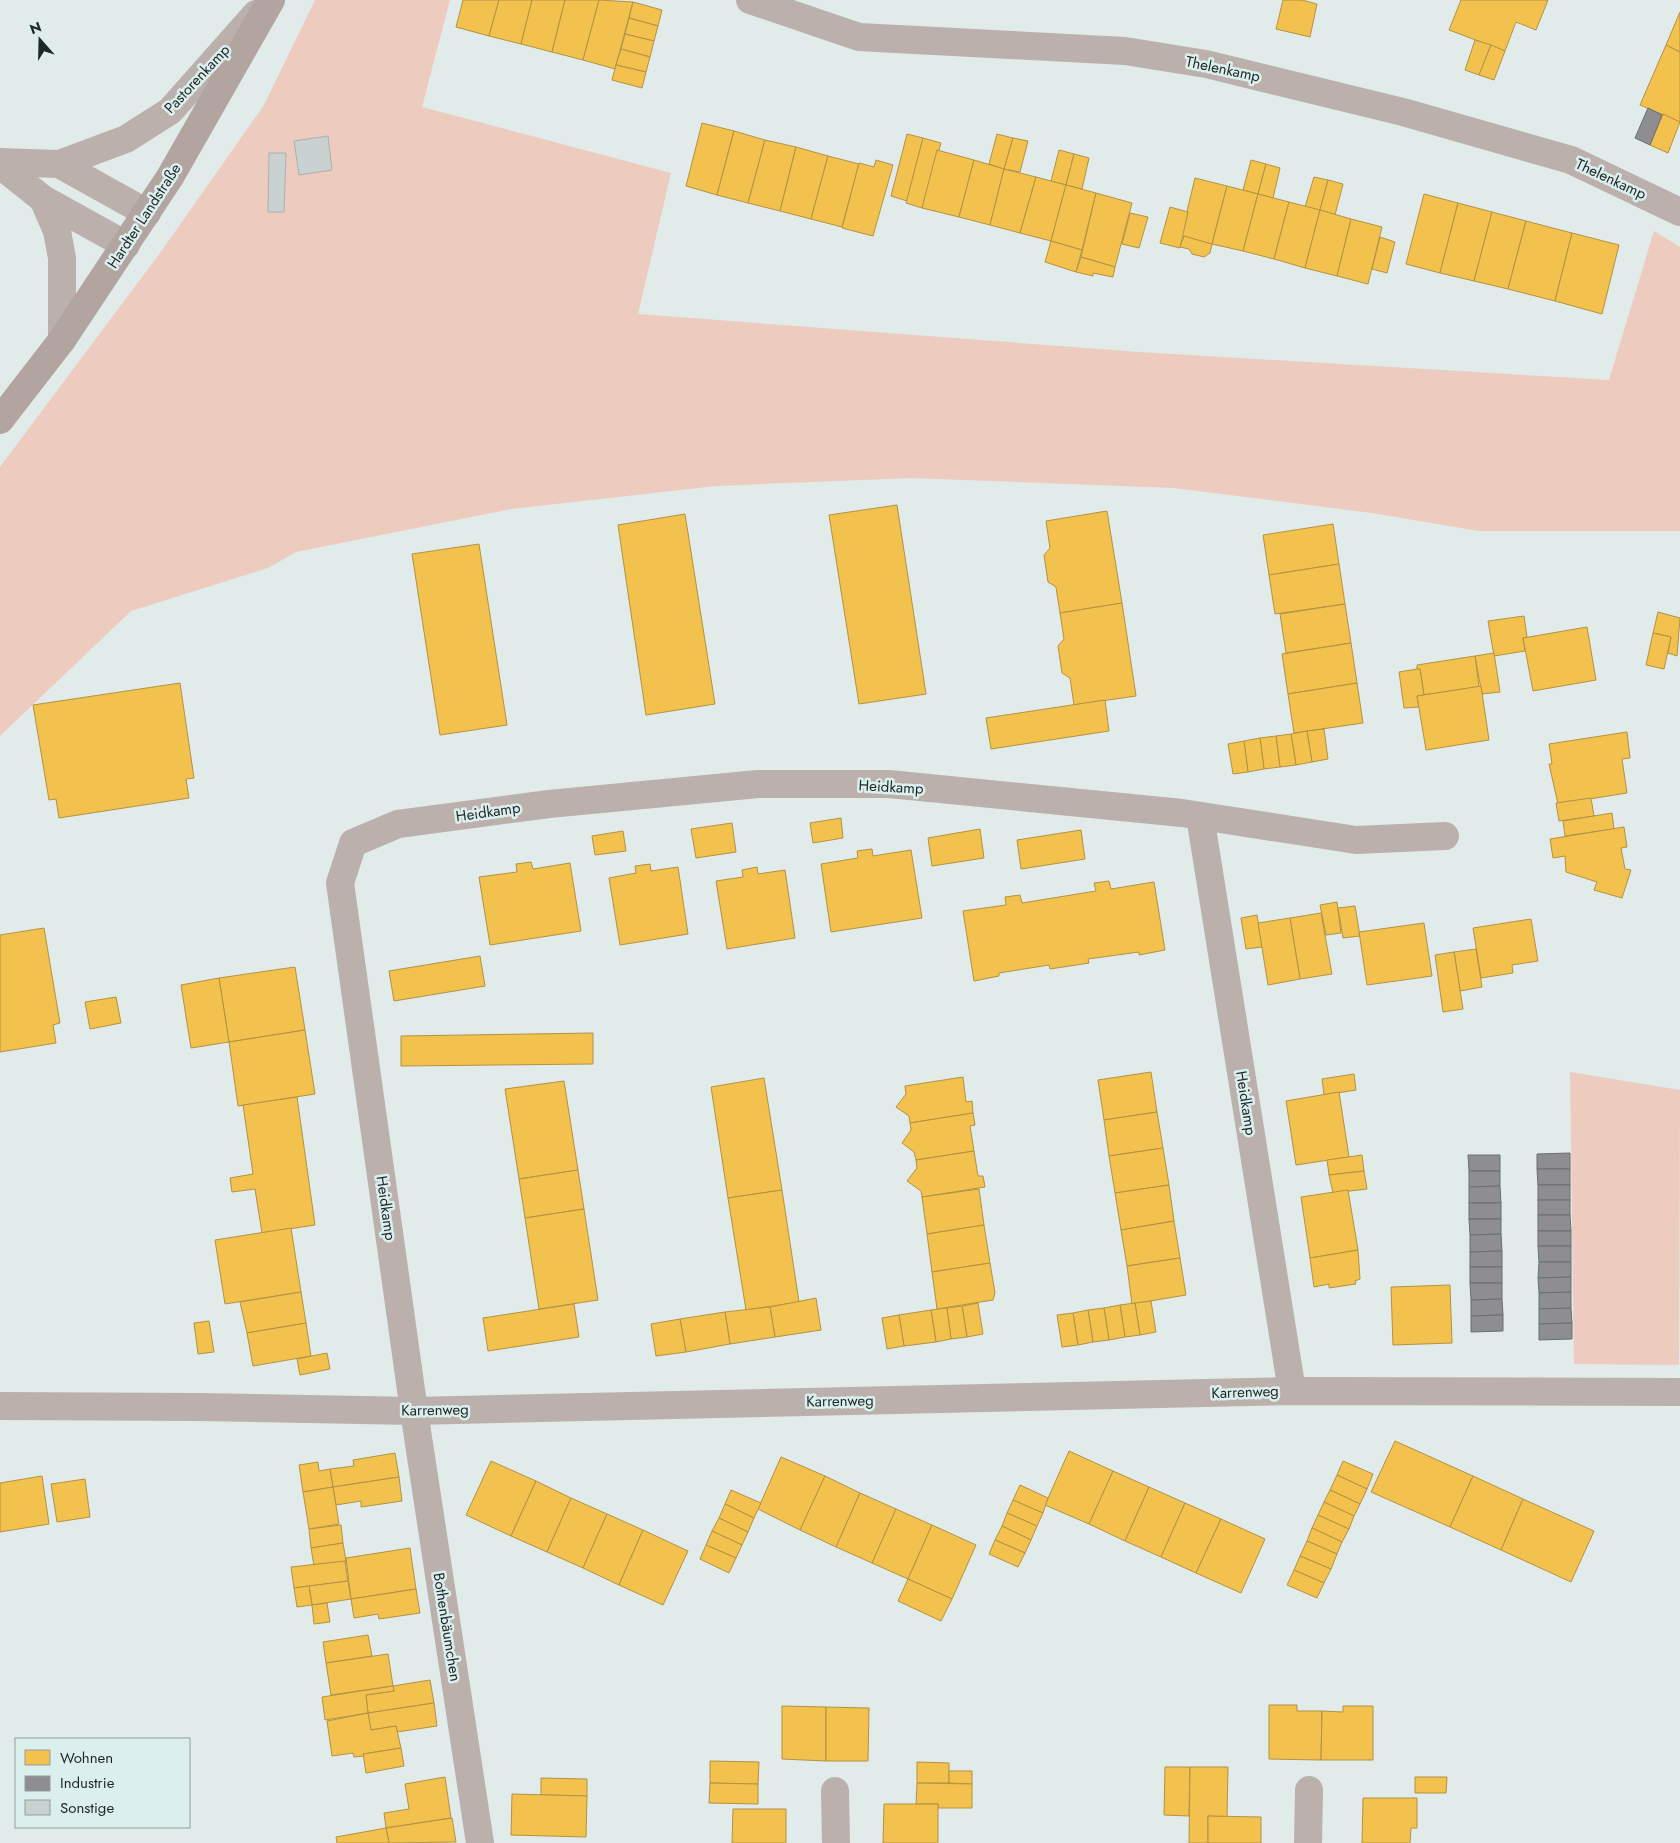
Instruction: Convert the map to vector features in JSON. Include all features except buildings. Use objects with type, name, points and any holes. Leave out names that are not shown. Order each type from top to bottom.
[{"type":"main road","name":"Hardter Landstraße","points":[[0,420],[62,340],[147,213],[170,177],[270,0]]},
{"type":"street","name":"Pastorenkamp","points":[[0,164],[59,164],[126,139],[170,111],[270,0]]},
{"type":"street","name":"Thelenkamp","points":[[750,0],[859,37],[1125,51],[1206,64],[1403,112],[1571,160],[1680,212]]},
{"type":"street","name":"Pastorenkamp","points":[[0,164],[43,199],[126,245]]},
{"type":"street","name":"Pastorenkamp","points":[[59,164],[147,213]]},
{"type":"street","name":"Pastorenkamp","points":[[43,199],[57,231],[62,258],[62,340]]},
{"type":"street","name":"Heidkamp","points":[[414,1411],[340,883],[353,843],[398,824],[549,804],[758,784],[888,784],[1200,816],[1356,840],[1445,836]]},
{"type":"street","name":"Heidkamp","points":[[1200,816],[1292,1391]]},
{"type":"street","name":"Karrenweg","points":[[0,1406],[414,1411],[1292,1391],[1680,1392]]},
{"type":"street","name":"Bothenbäumchen","points":[[414,1411],[480,1843]]},
{"type":"street","points":[[835,1790],[836,1843]]},
{"type":"street","points":[[1308,1843],[1309,1790]]},
{"type":"shaded area","points":[[315,0],[450,0],[422,107],[671,173],[638,314],[1139,352],[1609,380],[1654,231],[1680,247],[1680,531],[1479,531],[1372,513],[1174,488],[911,478],[716,486],[511,509],[296,552],[268,568],[131,611],[0,736],[0,467],[160,253],[264,105]]},
{"type":"shaded area","points":[[1570,1072],[1680,1090],[1679,1365],[1574,1364]]}]
